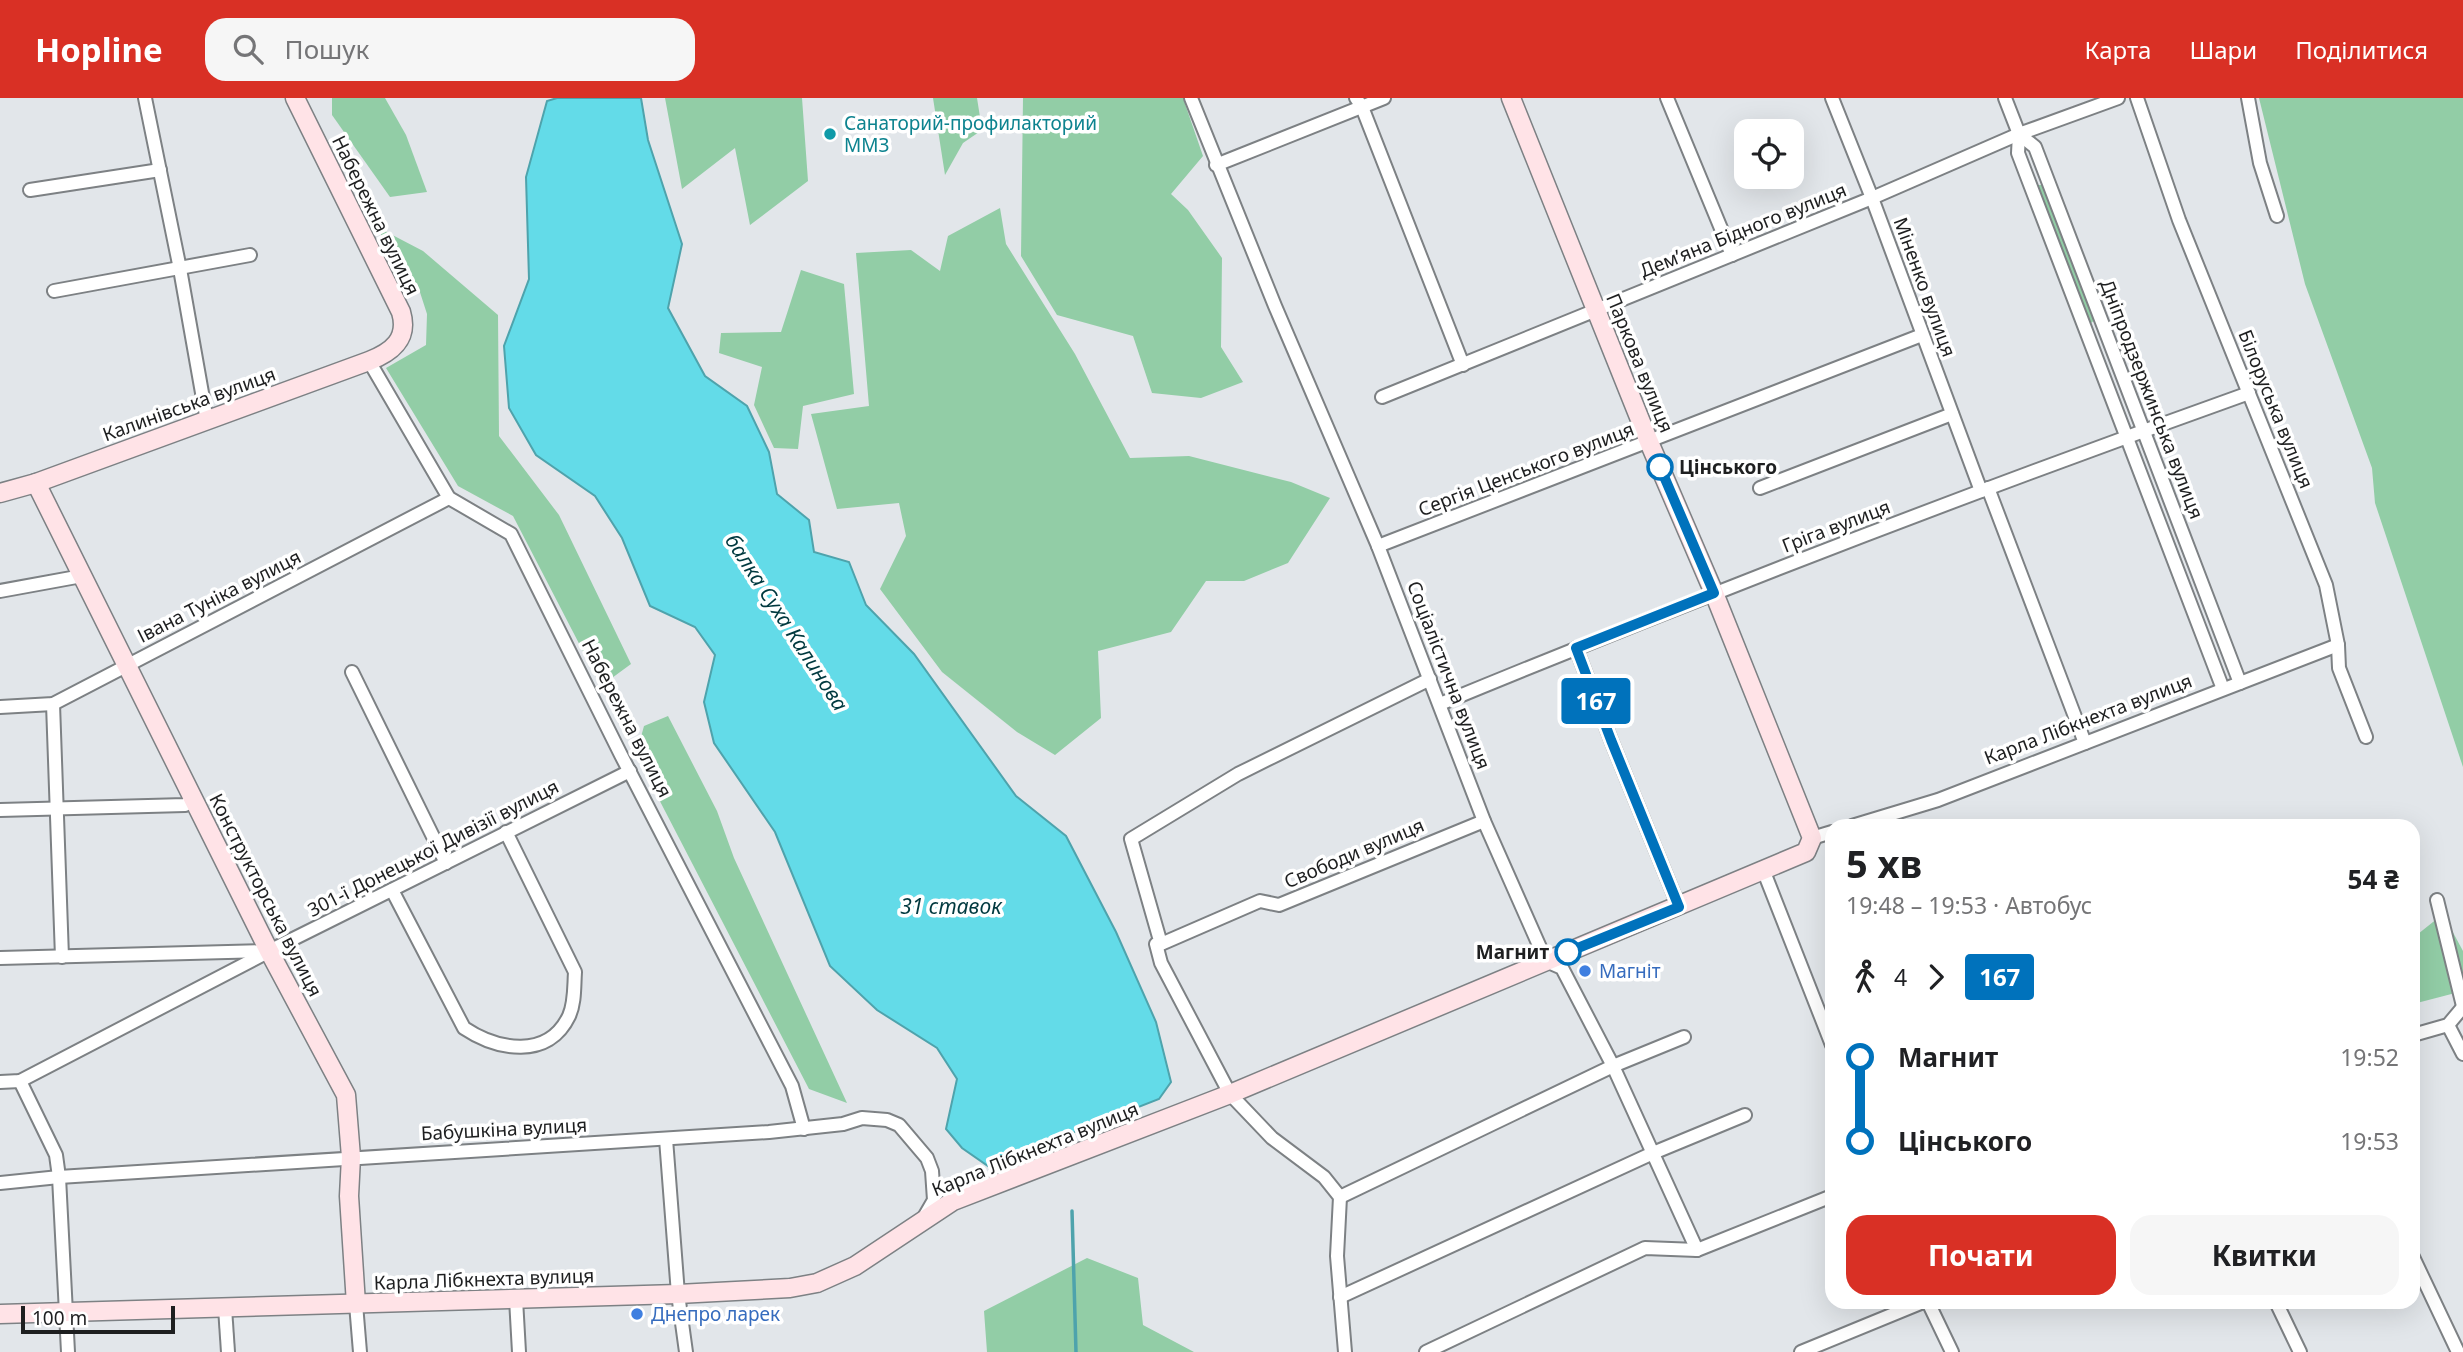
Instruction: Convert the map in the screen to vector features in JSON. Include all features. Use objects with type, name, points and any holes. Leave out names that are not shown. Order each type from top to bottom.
[{"type":"street","points":[[145,98],[180,269],[207,421]]},
{"type":"street","name":"Набережна вулиця","points":[[295,98],[404,319],[402,336],[391,350]]},
{"type":"street","name":"Соціалістична вулиця","points":[[1191,98],[1216,165],[1378,546],[1484,821],[1546,961],[1562,968],[1613,1066],[1697,1250]]},
{"type":"street","points":[[1216,165],[1359,102],[1384,98]]},
{"type":"street","name":"Паркова вулиця","points":[[1511,98],[1812,838]]},
{"type":"street","points":[[1667,98],[1732,255]]},
{"type":"street","name":"Міненко вулиця","points":[[1832,98],[1952,414],[2085,743]]},
{"type":"street","name":"Дніпродзержинська вулиця","points":[[2005,98],[2019,134],[2018,153],[2223,690]]},
{"type":"street","name":"Дем’яна Бідного вулиця","points":[[1382,397],[1872,198],[2019,134],[2118,98]]},
{"type":"street","name":"Білоруська вулиця","points":[[2137,98],[2179,220],[2326,585],[2338,645],[2339,668],[2366,737]]},
{"type":"street","points":[[2248,98],[2260,163],[2277,216]]},
{"type":"street","points":[[1359,102],[1463,365]]},
{"type":"street","name":"Дніпродзержинська вулиця","points":[[2019,134],[2035,147],[2240,683]]},
{"type":"street","points":[[30,190],[160,170]]},
{"type":"street","points":[[54,291],[250,255]]},
{"type":"street","name":"Сергія Ценського вулиця","points":[[1378,546],[1922,335]]},
{"type":"street","name":"Калинівська вулиця","points":[[0,493],[207,421],[369,361],[391,350]]},
{"type":"street","name":"Набережна вулиця","points":[[369,361],[449,498],[511,534],[792,1086],[804,1129]]},
{"type":"street","name":"Гріга вулиця","points":[[1440,704],[1714,593],[2126,436],[2249,393]]},
{"type":"street","points":[[1760,488],[1952,414]]},
{"type":"street","name":"Конструкторська вулиця","points":[[36,482],[270,951],[346,1095],[351,1157],[349,1196],[360,1352]]},
{"type":"street","name":"Івана Туніка вулиця","points":[[0,707],[53,704],[449,498]]},
{"type":"street","points":[[0,592],[82,576]]},
{"type":"street","name":"Карла Лібкнехта вулиця","points":[[1875,819],[1938,800],[2338,645]]},
{"type":"street","points":[[1576,648],[1679,907]]},
{"type":"street","points":[[352,672],[446,863]]},
{"type":"street","points":[[1345,1352],[1337,1256],[1340,1197],[1324,1177],[1272,1138],[1230,1094],[1161,963],[1156,944],[1161,944],[1131,839],[1238,774],[1430,679]]},
{"type":"street","points":[[53,704],[62,957]]},
{"type":"street","name":"301-ї Донецької Дивізії вулиця","points":[[0,958],[270,951],[630,771]]},
{"type":"street","points":[[0,810],[185,805],[194,799]]},
{"type":"street","name":"Свободи вулиця","points":[[1161,944],[1260,901],[1279,905],[1484,821]]},
{"type":"street","points":[[392,890],[464,1028],[481,1039],[500,1046],[522,1048],[541,1044],[557,1033],[569,1016],[575,972],[506,832]]},
{"type":"street","name":"Карла Лібкнехта вулиця","points":[[0,1314],[678,1294],[790,1288],[817,1283],[855,1266],[953,1201],[1230,1094],[1764,872],[1806,852],[1812,838],[1825,834]]},
{"type":"street","points":[[1764,872],[1825,1027]]},
{"type":"street","points":[[2420,1033],[2448,1025],[2463,1007],[2437,900]]},
{"type":"street","points":[[0,1082],[20,1082],[270,951]]},
{"type":"street","points":[[2448,1025],[2463,1054]]},
{"type":"street","points":[[1340,1197],[1613,1066],[1684,1037]]},
{"type":"street","points":[[20,1082],[56,1155],[68,1352]]},
{"type":"street","points":[[1340,1297],[1653,1153],[1745,1115]]},
{"type":"street","name":"Бабушкіна вулиця","points":[[0,1183],[351,1157],[804,1129],[876,1118],[899,1125],[927,1158],[932,1171],[934,1200],[923,1220]]},
{"type":"street","points":[[666,1139],[678,1294],[686,1352]]},
{"type":"street","points":[[1426,1352],[1645,1248],[1697,1250],[1825,1199]]},
{"type":"street","points":[[2420,1272],[2458,1352]]},
{"type":"street","points":[[516,1299],[519,1352]]},
{"type":"street","points":[[225,1308],[228,1352]]},
{"type":"street","points":[[1801,1352],[1906,1309]]},
{"type":"street","points":[[1931,1309],[1952,1352]]},
{"type":"street","points":[[2279,1309],[2300,1352]]},
{"type":"green space","points":[[332,98],[385,98],[406,135],[427,192],[390,197],[332,115]]},
{"type":"green space","points":[[665,98],[802,98],[808,181],[750,225],[735,148],[682,189]]},
{"type":"green space","points":[[933,98],[977,98],[982,130],[963,143],[945,175]]},
{"type":"green space","points":[[1023,98],[1183,98],[1203,156],[1171,194],[1188,210],[1222,258],[1221,347],[1243,382],[1201,398],[1152,393],[1133,336],[1057,315],[1021,256]]},
{"type":"green space","points":[[2259,98],[2463,98],[2463,767],[2375,503],[2372,468],[2305,284]]},
{"type":"green space","points":[[2035,185],[2044,185],[2095,320],[2088,325]]},
{"type":"green space","points":[[1000,208],[1006,244],[1075,354],[1130,458],[1189,456],[1291,482],[1330,498],[1288,563],[1244,581],[1206,581],[1171,632],[1098,651],[1101,718],[1055,755],[1017,732],[942,672],[880,589],[906,536],[899,503],[837,509],[811,414],[869,406],[856,253],[911,250],[940,271],[948,236]]},
{"type":"green space","points":[[379,228],[423,251],[498,315],[499,436],[559,515],[631,664],[601,686],[513,516],[458,486],[386,368],[426,345],[427,314],[417,283],[396,282]]},
{"type":"green space","points":[[801,270],[844,284],[854,394],[803,406],[798,449],[774,448],[754,405],[762,367],[719,353],[721,333],[781,332]]},
{"type":"green space","points":[[668,716],[717,811],[734,858],[847,1103],[809,1089],[636,755],[644,726]]},
{"type":"green space","points":[[2443,914],[2463,951],[2463,991],[2420,1002],[2420,932]]},
{"type":"green space","points":[[1087,1258],[1138,1278],[1143,1325],[1194,1352],[987,1352],[984,1311]]},
{"type":"water","name":"31 ставок","points":[[557,98],[641,98],[648,140],[682,244],[668,308],[705,376],[747,406],[769,452],[777,494],[809,520],[814,552],[849,562],[866,605],[914,654],[1016,796],[1066,836],[1116,932],[1156,1022],[1171,1082],[1159,1099],[988,1166],[962,1148],[946,1129],[957,1079],[937,1048],[877,1010],[830,966],[775,832],[714,743],[704,702],[715,655],[695,627],[650,606],[622,538],[595,496],[536,455],[509,408],[504,346],[529,279],[526,177],[547,101]]},
{"type":"waterway","name":"балка Суха Калинова","points":[[1072,1211],[1076,1352]]},
{"type":"bus line","name":"167","points":[[1568,952],[1679,907],[1576,648],[1714,593],[1660,467]]},
{"type":"place","name":"Санаторий-профилакторий ММЗ","points":[[830,134]]},
{"type":"place","name":"Цінського","points":[[1660,467]]},
{"type":"place","name":"Магнит","points":[[1568,952]]},
{"type":"place","name":"Магніт","points":[[1585,971]]},
{"type":"place","name":"Днепро ларек","points":[[637,1314]]}]
